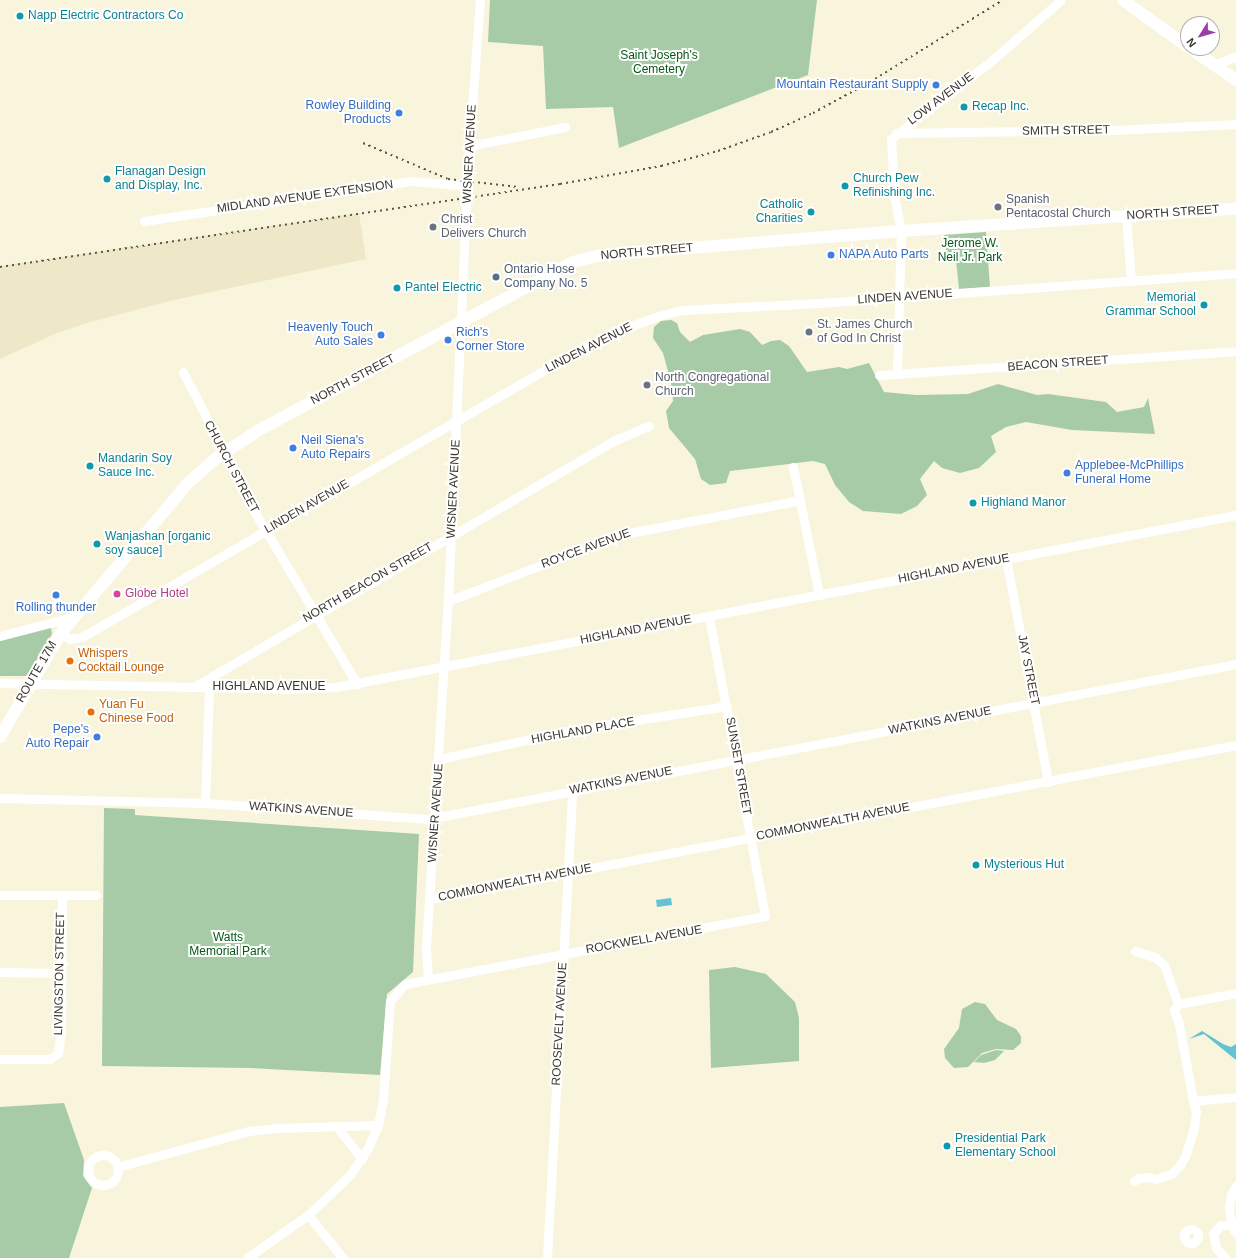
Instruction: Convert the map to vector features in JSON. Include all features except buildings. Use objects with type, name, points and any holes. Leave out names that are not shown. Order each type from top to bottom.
[{"type":"main road","points":[[1123,0],[1180,41]]},
{"type":"main road","points":[[1202,56],[1236,80]]},
{"type":"main road","name":"NORTH STREET","points":[[76,614],[189,482],[223,453],[259,430],[573,262],[590,257],[900,231],[1236,209]]},
{"type":"main road","name":"ROUTE 17M","points":[[0,737],[61,633],[76,614]]},
{"type":"street","name":"WISNER AVENUE","points":[[428,978],[426,948],[436,816],[452,535],[458,420],[460,322],[469,146],[480,0]]},
{"type":"street","name":"LOW AVENUE","points":[[897,374],[897,298],[900,291],[900,231],[894,196],[890,147],[891,139],[896,133],[990,62],[1061,0]]},
{"type":"street","points":[[1214,65],[1236,56]]},
{"type":"street","name":"SMITH STREET","points":[[896,133],[1114,130],[1236,124]]},
{"type":"street","points":[[469,146],[565,127]]},
{"type":"street","name":"MIDLAND AVENUE EXTENSION","points":[[144,221],[412,181],[468,186]]},
{"type":"street","points":[[1126,217],[1131,280]]},
{"type":"street","name":"LINDEN AVENUE","points":[[61,633],[78,639],[579,350],[620,330],[658,316],[682,310],[897,298],[1236,273]]},
{"type":"street","name":"BEACON STREET","points":[[879,375],[1236,351]]},
{"type":"street","name":"CHURCH STREET","points":[[183,372],[223,453],[357,684]]},
{"type":"street","name":"NORTH BEACON STREET","points":[[194,687],[316,613],[612,441],[649,426]]},
{"type":"street","points":[[793,466],[819,595]]},
{"type":"street","name":"ROYCE AVENUE","points":[[448,601],[619,535],[800,500]]},
{"type":"street","name":"HIGHLAND AVENUE","points":[[0,683],[316,689],[357,684],[1236,515]]},
{"type":"street","name":"JAY STREET","points":[[1006,559],[1048,782]]},
{"type":"street","points":[[0,636],[76,614]]},
{"type":"street","name":"SUNSET STREET","points":[[709,616],[737,759],[765,916]]},
{"type":"street","name":"WATKINS AVENUE","points":[[0,798],[205,803],[428,819],[436,816],[1236,664]]},
{"type":"street","points":[[205,803],[209,687]]},
{"type":"street","name":"HIGHLAND PLACE","points":[[439,759],[572,730],[727,706]]},
{"type":"street","name":"COMMONWEALTH AVENUE","points":[[430,899],[568,874],[1236,745]]},
{"type":"street","name":"ROOSEVELT AVENUE","points":[[547,1258],[572,790]]},
{"type":"street","points":[[0,895],[96,895]]},
{"type":"street","name":"LIVINGSTON STREET","points":[[0,1059],[50,1060],[58,1053],[61,1032],[60,973],[62,896]]},
{"type":"street","name":"ROCKWELL AVENUE","points":[[247,1258],[308,1215],[335,1191],[362,1158],[378,1125],[383,1100],[390,1001],[405,984],[428,978],[564,955],[765,916]]},
{"type":"street","points":[[1135,951],[1155,957],[1164,965],[1178,1004]]},
{"type":"street","points":[[0,972],[60,973]]},
{"type":"street","points":[[1134,1182],[1138,1178],[1156,1179],[1171,1174],[1180,1165],[1186,1154],[1194,1128],[1196,1112],[1179,1024],[1174,1010],[1178,1004],[1236,993]]},
{"type":"street","points":[[1193,1101],[1236,1097]]},
{"type":"street","points":[[118,1167],[249,1132],[276,1128],[378,1125]]},
{"type":"street","points":[[337,1127],[362,1158]]},
{"type":"street","points":[[1197,1234],[1214,1231],[1221,1225],[1234,1228],[1229,1208],[1231,1195],[1236,1186]]},
{"type":"street","points":[[308,1215],[343,1258]]},
{"type":"street","points":[[1214,1231],[1216,1248],[1225,1258]]},
{"type":"shaded area","points":[[359,213],[366,259],[174,300],[94,321],[57,333],[0,359],[0,266]]},
{"type":"green space","name":"Saint Joseph's Cemetery","points":[[490,0],[817,0],[808,75],[619,148],[613,107],[546,109],[543,46],[488,42]]},
{"type":"green space","name":"Jerome W. Neil Jr. Park","points":[[986,232],[990,287],[959,289],[956,260],[948,261],[944,235]]},
{"type":"green space","points":[[671,320],[677,323],[680,332],[690,342],[703,335],[740,329],[750,332],[762,345],[771,341],[780,340],[789,346],[807,372],[839,367],[847,369],[869,363],[884,392],[916,395],[968,394],[998,384],[1037,395],[1048,394],[1106,402],[1117,412],[1144,407],[1148,398],[1155,434],[1072,430],[1026,422],[1006,427],[991,436],[996,452],[979,468],[960,473],[942,468],[934,461],[920,479],[927,495],[917,506],[901,514],[863,511],[849,502],[835,485],[825,464],[813,461],[730,471],[726,483],[710,485],[701,479],[695,459],[669,428],[666,411],[673,401],[671,382],[663,353],[653,338],[654,327],[661,321]]},
{"type":"green space","points":[[44,628],[51,628],[52,634],[27,676],[0,676],[0,641]]},
{"type":"green space","name":"Watts Memorial Park","points":[[104,808],[135,809],[135,815],[419,834],[413,972],[387,994],[380,1075],[250,1068],[102,1066]]},
{"type":"green space","points":[[735,967],[766,974],[795,1002],[799,1018],[799,1061],[711,1068],[709,970]]},
{"type":"green space","points":[[975,1002],[985,1004],[997,1020],[1016,1029],[1021,1036],[1021,1043],[1013,1050],[996,1049],[982,1053],[968,1067],[954,1068],[945,1058],[944,1049],[959,1028],[962,1009]]},
{"type":"green space","points":[[996,1050],[1004,1051],[995,1060],[984,1063],[974,1062],[981,1055]]},
{"type":"green space","points":[[64,1103],[84,1160],[83,1176],[92,1188],[69,1258],[0,1258],[0,1107]]},
{"type":"water","points":[[671,898],[672,905],[657,907],[656,900]]},
{"type":"water","points":[[1202,1031],[1223,1044],[1231,1047],[1236,1044],[1236,1060],[1204,1034],[1189,1039]]},
{"type":"railway","points":[[0,267],[560,184],[661,166],[718,151],[771,132],[813,113],[870,82],[1003,0]]},
{"type":"railway","points":[[363,143],[448,179],[518,187]]},
{"type":"place","name":"Napp Electric Contractors Co","points":[[20,16]]},
{"type":"place","name":"Mountain Restaurant Supply","points":[[936,85]]},
{"type":"place","name":"Recap Inc.","points":[[964,107]]},
{"type":"place","name":"Rowley Building Products","points":[[399,113]]},
{"type":"place","name":"Flanagan Design and Display, Inc.","points":[[107,179]]},
{"type":"place","name":"Church Pew Refinishing Inc.","points":[[845,186]]},
{"type":"place","name":"Spanish Pentacostal Church","points":[[998,207]]},
{"type":"place","name":"Catholic Charities","points":[[811,212]]},
{"type":"place","name":"Christ Delivers Church","points":[[433,227]]},
{"type":"place","name":"NAPA Auto Parts","points":[[831,255]]},
{"type":"place","name":"Ontario Hose Company No. 5","points":[[496,277]]},
{"type":"place","name":"Pantel Electric","points":[[397,288]]},
{"type":"place","name":"Memorial Grammar School","points":[[1204,305]]},
{"type":"place","name":"St. James Church of God In Christ","points":[[809,332]]},
{"type":"place","name":"Heavenly Touch Auto Sales","points":[[381,335]]},
{"type":"place","name":"Rich's Corner Store","points":[[448,340]]},
{"type":"place","name":"North Congregational Church","points":[[647,385]]},
{"type":"place","name":"Neil Siena's Auto Repairs","points":[[293,448]]},
{"type":"place","name":"Mandarin Soy Sauce Inc.","points":[[90,466]]},
{"type":"place","name":"Applebee-McPhillips Funeral Home","points":[[1067,473]]},
{"type":"place","name":"Highland Manor","points":[[973,503]]},
{"type":"place","name":"Wanjashan [organic soy sauce]","points":[[97,544]]},
{"type":"place","name":"Globe Hotel","points":[[117,594]]},
{"type":"place","name":"Rolling thunder","points":[[56,595]]},
{"type":"place","name":"Whispers Cocktail Lounge","points":[[70,661]]},
{"type":"place","name":"Yuan Fu Chinese Food","points":[[91,712]]},
{"type":"place","name":"Pepe's Auto Repair","points":[[97,737]]},
{"type":"place","name":"Mysterious Hut","points":[[976,865]]},
{"type":"place","name":"Presidential Park Elementary School","points":[[947,1146]]}]
